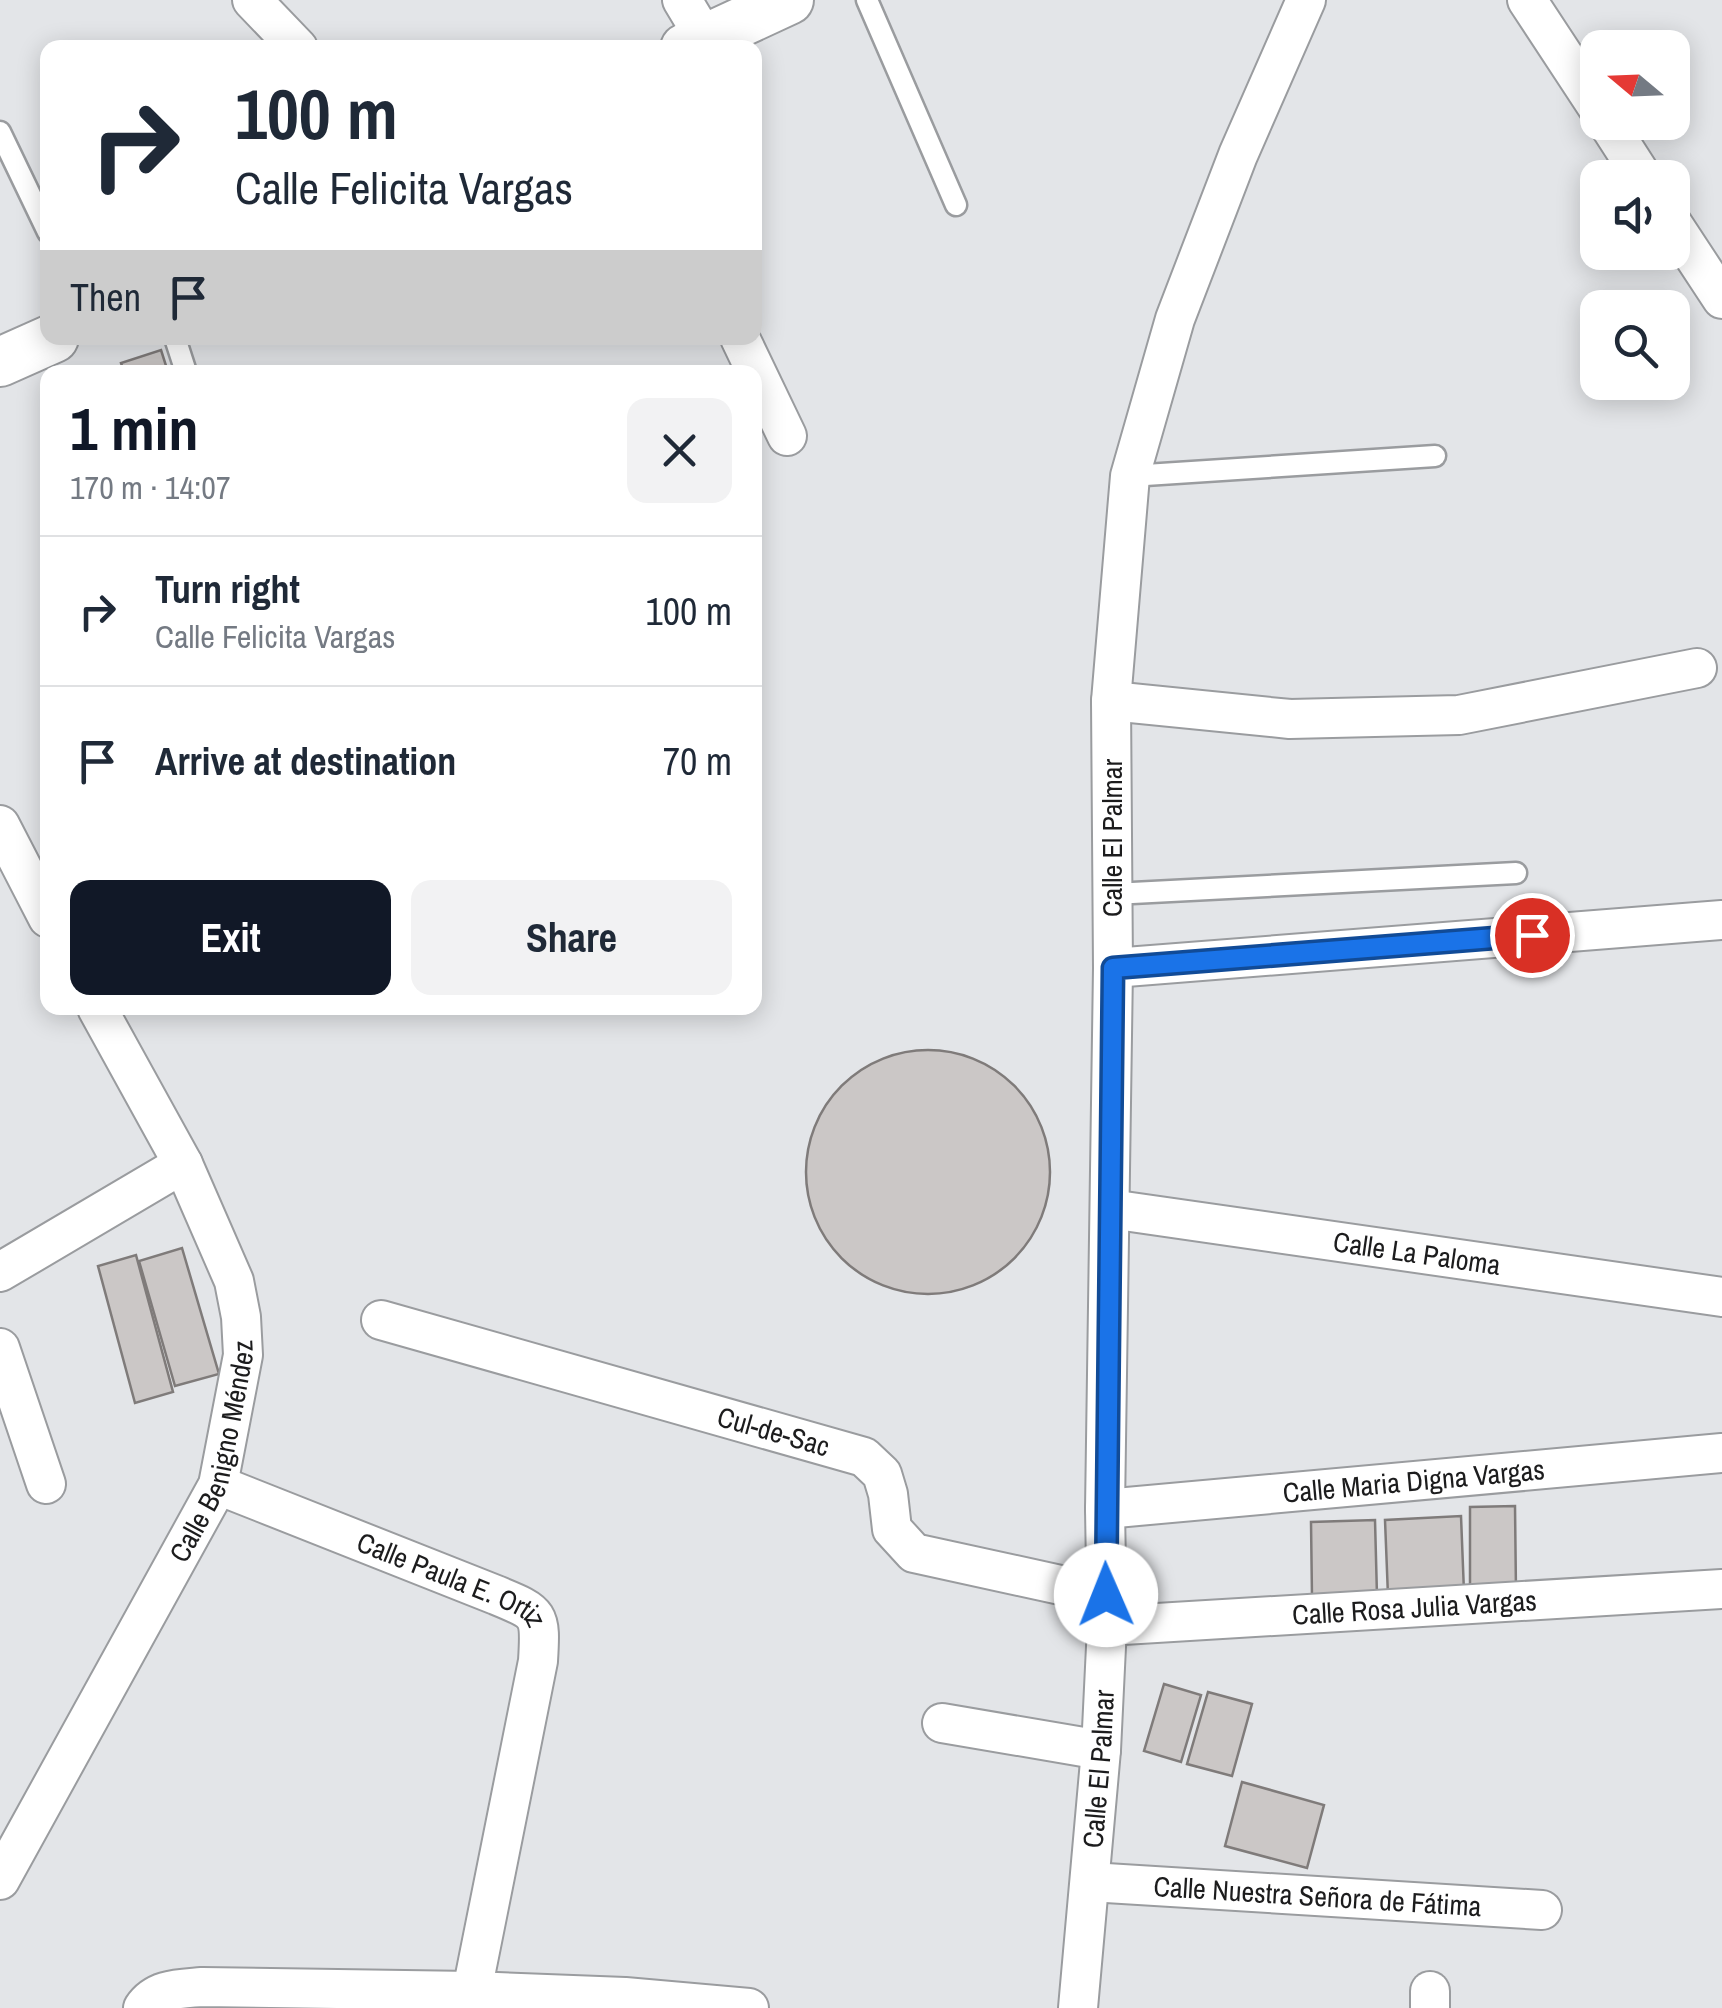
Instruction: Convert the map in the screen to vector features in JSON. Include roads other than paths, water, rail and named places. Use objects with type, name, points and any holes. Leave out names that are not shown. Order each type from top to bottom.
[{"type":"street","points":[[252,0],[290,40]]},
{"type":"street","points":[[691,29],[789,0]]},
{"type":"street","name":"Calle El Palmar","points":[[1078,2008],[1101,1750],[1107,1610],[1113,968],[1111,701],[1130,476],[1175,320],[1238,155],[1306,0]]},
{"type":"street","points":[[1527,0],[1580,81]]},
{"type":"street","points":[[1690,250],[1722,298]]},
{"type":"street","points":[[0,362],[40,344]]},
{"type":"street","points":[[762,383],[788,436]]},
{"type":"street","points":[[1111,701],[1290,719],[1459,716],[1696,668]]},
{"type":"street","points":[[0,826],[12,881],[40,910]]},
{"type":"street","points":[[1113,968],[1722,920]]},
{"type":"street","name":"Calle Benigno Méndez","points":[[0,1880],[218,1484],[241,1372],[241,1317],[234,1281],[182,1164],[101,1015]]},
{"type":"street","points":[[0,1272],[182,1164]]},
{"type":"street","name":"Calle La Paloma","points":[[1110,1210],[1722,1298]]},
{"type":"street","name":"Cul-de-Sac","points":[[382,1320],[864,1457],[882,1474],[892,1530],[914,1553],[1107,1610]]},
{"type":"street","points":[[0,1348],[46,1484]]},
{"type":"street","name":"Calle Maria Digna Vargas","points":[[1105,1509],[1722,1453]]},
{"type":"street","name":"Calle Paula E. Ortiz","points":[[218,1484],[496,1594],[538,1616],[538,1661],[472,1999]]},
{"type":"street","name":"Calle Rosa Julia Vargas","points":[[1107,1610],[1722,1589]]},
{"type":"street","points":[[942,1722],[1101,1750]]},
{"type":"street","name":"Calle Nuestra Señora de Fátima","points":[[1090,1882],[1542,1910]]},
{"type":"street","points":[[143,2008],[148,2000],[165,1991],[202,1987],[472,1999],[625,1997],[750,2008]]},
{"type":"lane","points":[[867,0],[956,205]]},
{"type":"lane","points":[[0,132],[40,215]]},
{"type":"lane","points":[[1130,476],[1435,456]]},
{"type":"lane","points":[[1113,894],[1516,873]]}]
